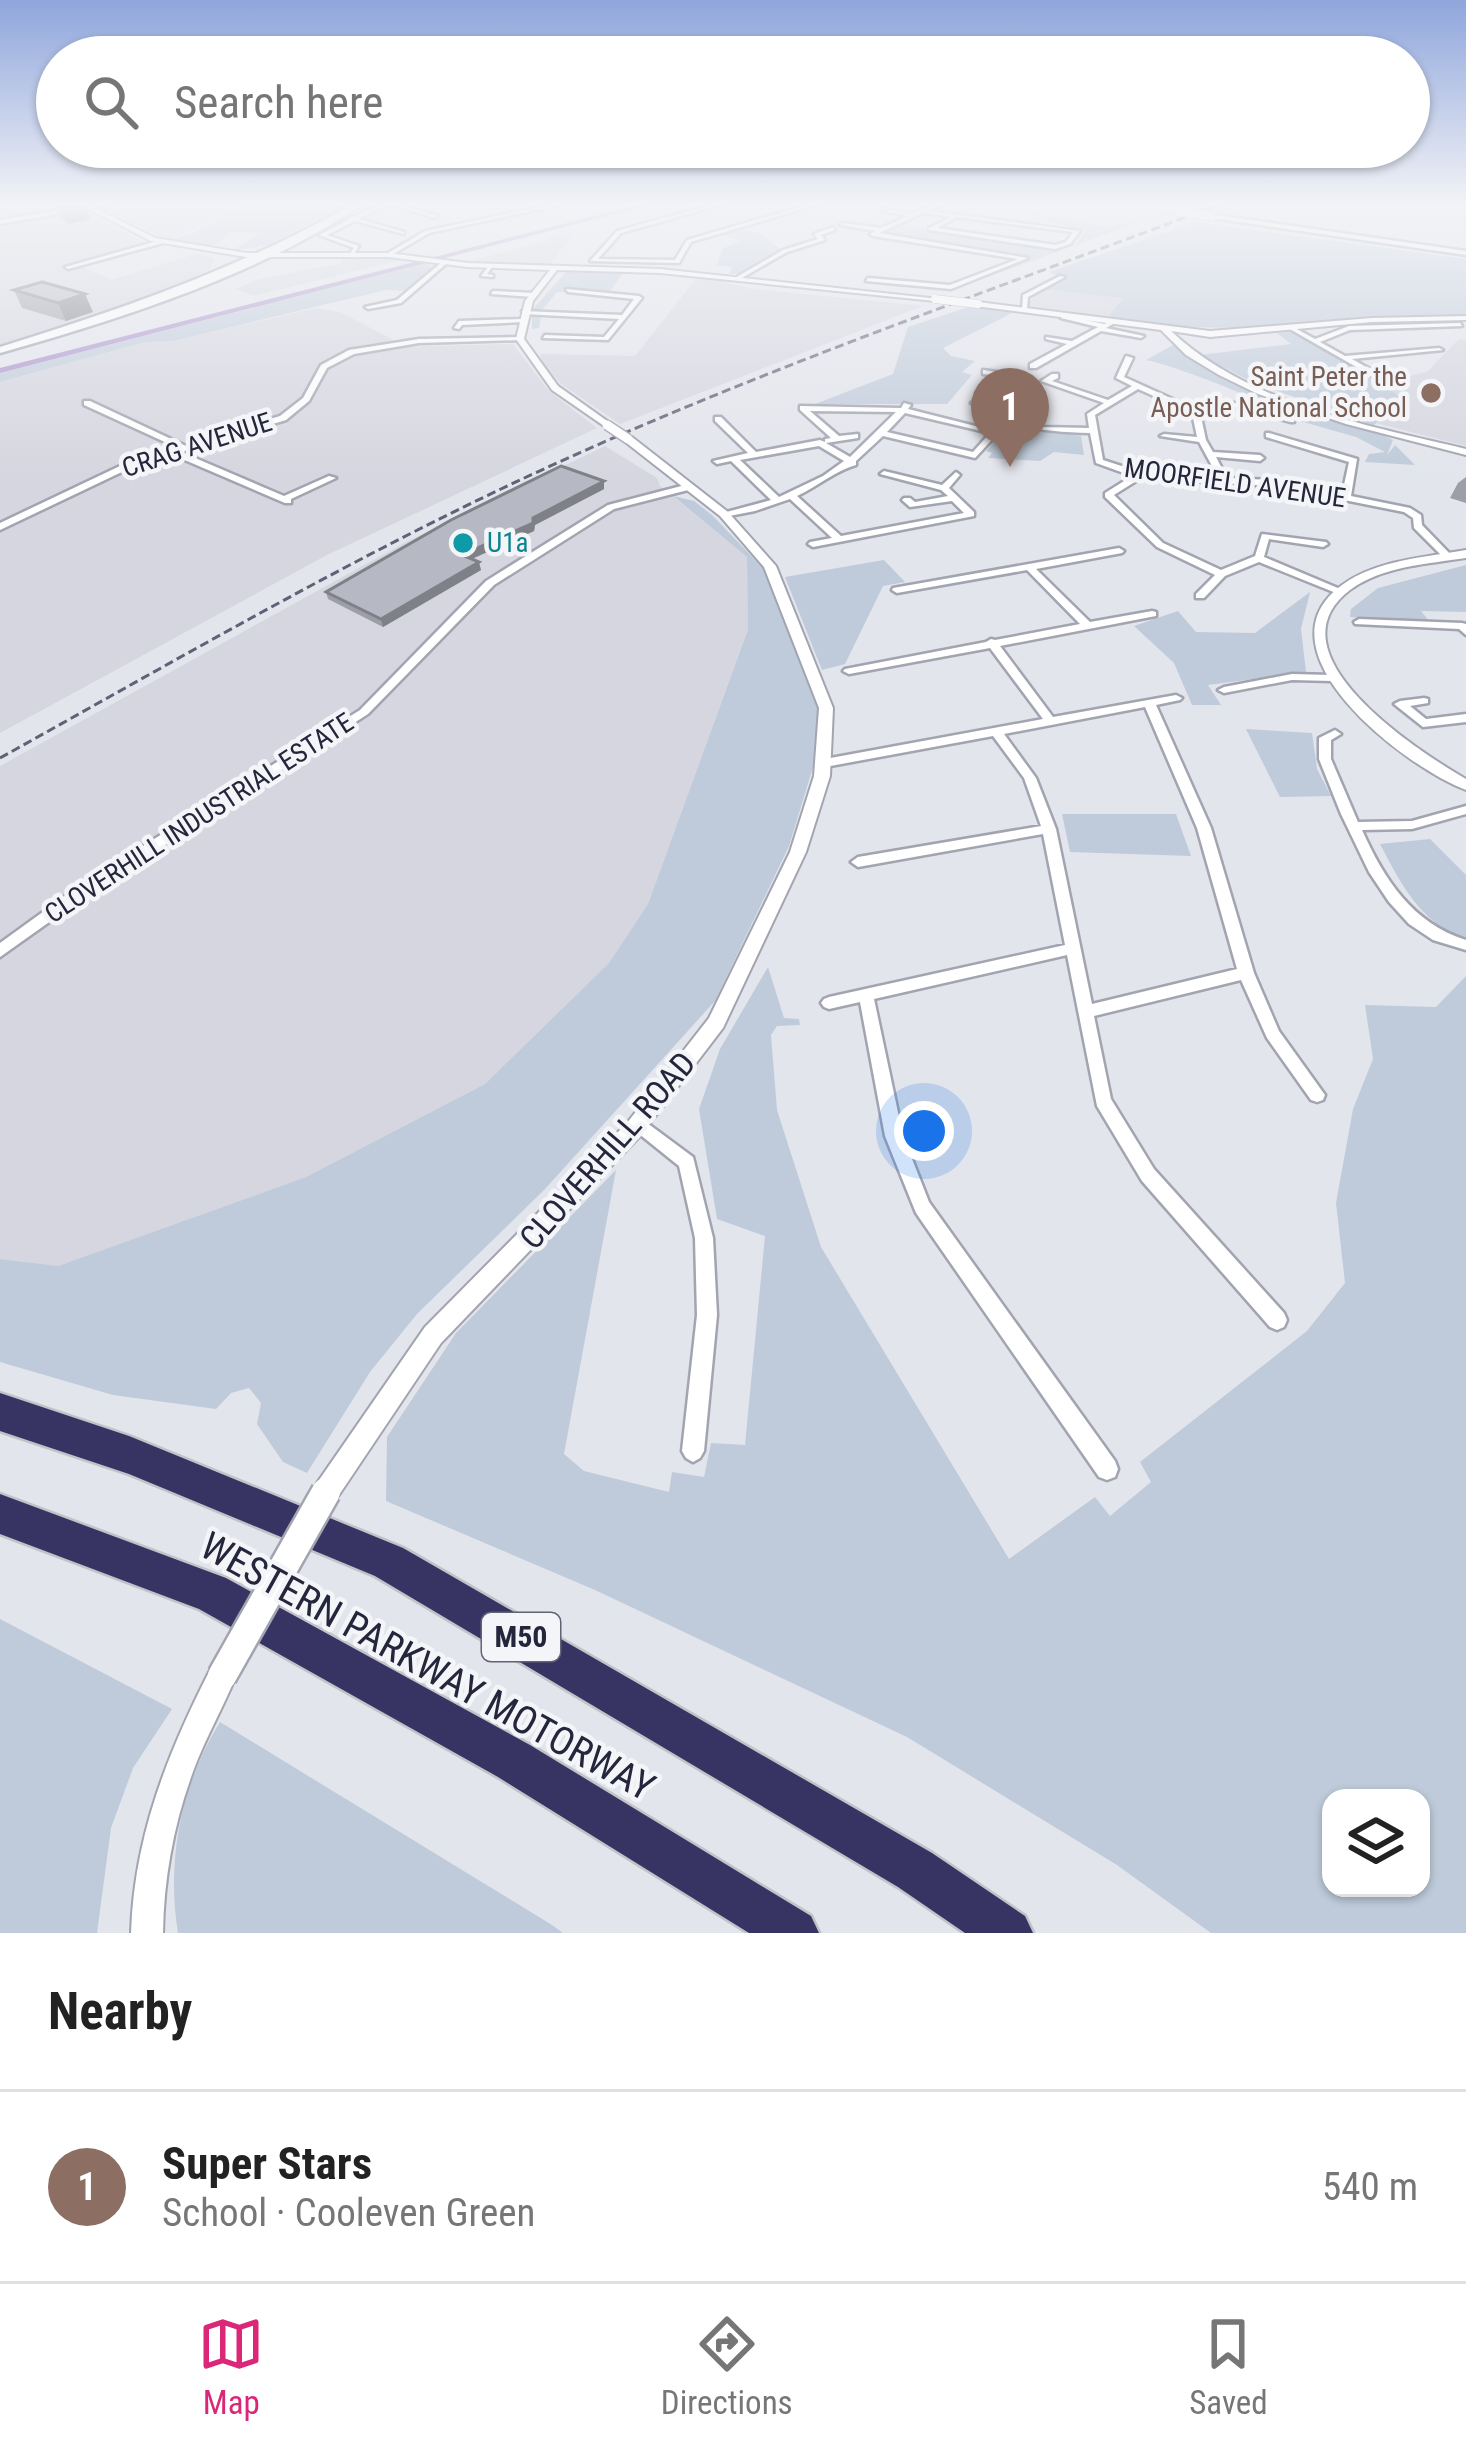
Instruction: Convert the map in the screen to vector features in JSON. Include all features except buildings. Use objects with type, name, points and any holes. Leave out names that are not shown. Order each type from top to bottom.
[{"type":"highway","name":"WESTERN PARKWAY MOTORWAY","points":[[0,1412],[129,1455],[389,1562],[915,1870],[1007,1933]]},
{"type":"highway","name":"WESTERN PARKWAY MOTORWAY","points":[[0,1514],[211,1593],[514,1761],[794,1933]]},
{"type":"main road","points":[[0,350],[164,293]]},
{"type":"street","points":[[368,307],[399,302],[407,293]]},
{"type":"street","points":[[478,305],[491,293]]},
{"type":"street","points":[[520,339],[522,316],[534,295],[523,293]]},
{"type":"street","points":[[545,337],[606,338],[637,296],[605,293]]},
{"type":"street","points":[[881,293],[1024,309],[1106,326],[1216,334],[1463,322]]},
{"type":"street","points":[[1024,309],[1025,296],[1030,293]]},
{"type":"street","points":[[457,328],[459,323],[522,316],[624,317]]},
{"type":"street","points":[[1063,317],[1141,336]]},
{"type":"street","points":[[1315,341],[1349,328],[1463,322]]},
{"type":"street","points":[[1033,366],[1106,326]]},
{"type":"street","points":[[408,342],[414,327]]},
{"type":"street","points":[[1291,328],[1388,383]]},
{"type":"street","points":[[1165,330],[1211,366],[1271,393],[1384,432],[1466,452]]},
{"type":"street","points":[[1048,338],[1075,344]]},
{"type":"street","name":"CRAG AVENUE","points":[[0,527],[123,468],[283,418],[306,399],[324,367],[336,358],[408,342],[520,339]]},
{"type":"street","name":"CLOVERHILL ROAD","points":[[147,1933],[152,1846],[180,1757],[326,1492],[433,1335],[638,1124],[716,1023],[798,852],[825,763],[826,708],[770,566],[724,514],[556,388],[520,339]]},
{"type":"street","points":[[1343,358],[1439,350]]},
{"type":"street","points":[[1404,351],[1429,365]]},
{"type":"street","points":[[1129,358],[1118,375],[1137,386],[1191,406],[1234,405],[1292,420]]},
{"type":"street","points":[[986,372],[1011,376],[975,403],[997,416],[1009,405],[1018,407]]},
{"type":"street","points":[[1055,376],[1045,381],[1105,401],[1137,386]]},
{"type":"street","name":"MOORFIELD AVENUE","points":[[1105,401],[1091,414],[1099,461],[1139,475],[1346,497],[1413,514],[1430,544],[1448,557]]},
{"type":"street","points":[[87,403],[286,500],[332,478]]},
{"type":"street","points":[[724,514],[792,496],[853,463],[906,406]]},
{"type":"street","points":[[837,439],[803,408],[906,406],[994,430],[944,488]]},
{"type":"street","points":[[1191,406],[1202,440],[1225,481]]},
{"type":"street","name":"MOORFIELD AVENUE","points":[[997,416],[1042,429],[1091,431]]},
{"type":"street","points":[[718,419],[754,454]]},
{"type":"street","points":[[884,434],[975,454]]},
{"type":"street","points":[[1269,435],[1354,461],[1346,497]]},
{"type":"street","points":[[717,460],[855,436]]},
{"type":"street","points":[[1164,436],[1202,440]]},
{"type":"street","points":[[820,443],[853,463]]},
{"type":"street","points":[[1209,454],[1260,458]]},
{"type":"street","points":[[733,458],[777,501]]},
{"type":"street","points":[[814,544],[971,514],[944,488],[884,474]]},
{"type":"street","points":[[1139,475],[1108,495],[1160,545],[1221,574]]},
{"type":"street","name":"CLOVERHILL INDUSTRIAL ESTATE","points":[[0,951],[81,892],[364,712],[490,583],[611,507],[688,487]]},
{"type":"street","points":[[792,496],[839,539]]},
{"type":"street","points":[[907,500],[913,506],[954,498]]},
{"type":"street","points":[[1259,558],[1265,536],[1323,542]]},
{"type":"street","points":[[897,590],[1119,551]]},
{"type":"street","points":[[1466,554],[1384,572],[1340,591],[1326,607],[1319,638],[1332,677],[1412,754],[1466,784]]},
{"type":"street","points":[[1200,596],[1221,574],[1259,558],[1340,591]]},
{"type":"street","points":[[1028,566],[1087,625]]},
{"type":"street","points":[[849,671],[1152,614]]},
{"type":"street","points":[[1359,622],[1462,626],[1466,632]]},
{"type":"street","points":[[992,642],[1050,721]]},
{"type":"street","points":[[1223,690],[1292,677],[1332,677]]},
{"type":"street","points":[[825,763],[1176,698]]},
{"type":"street","points":[[1424,701],[1400,704],[1423,723],[1466,718]]},
{"type":"street","points":[[1150,705],[1204,828],[1246,973],[1273,1034],[1317,1095]]},
{"type":"street","points":[[995,731],[1030,778],[1049,829],[1103,1101],[1148,1175],[1277,1320]]},
{"type":"street","points":[[1335,734],[1325,737],[1324,759],[1408,916],[1428,933],[1466,945]]},
{"type":"street","points":[[1357,826],[1412,824],[1466,810]]},
{"type":"street","points":[[858,862],[1049,829]]},
{"type":"street","points":[[830,1003],[1070,949]]},
{"type":"street","points":[[1084,1012],[1246,973]]},
{"type":"street","points":[[866,995],[894,1136],[922,1207],[1107,1469]]},
{"type":"street","points":[[638,1124],[687,1162],[704,1238],[707,1315],[693,1451]]},
{"type":"shaded area","points":[[0,293],[154,293],[102,315],[0,345]]},
{"type":"shaded area","points":[[292,293],[309,293],[0,373],[0,368]]},
{"type":"shaded area","points":[[309,293],[373,293],[173,341],[145,342],[0,382],[0,373]]},
{"type":"shaded area","points":[[547,293],[556,293],[542,310],[539,328],[532,329],[532,310]]},
{"type":"shaded area","points":[[684,293],[796,293],[923,306],[620,424],[561,384],[540,360],[541,354],[635,356]]},
{"type":"shaded area","points":[[1036,293],[1125,298],[1107,318],[1027,306]]},
{"type":"shaded area","points":[[1078,293],[1466,293],[1466,317],[1242,328],[1107,318],[1123,298]]},
{"type":"shaded area","points":[[971,306],[1016,311],[943,348],[951,356],[975,361],[962,372],[972,375],[947,404],[815,404],[893,374],[908,327]]},
{"type":"shaded area","points":[[317,308],[340,312],[392,339],[395,347],[513,344],[549,391],[597,428],[327,555],[0,733],[0,382],[145,342],[173,341]]},
{"type":"shaded area","points":[[1290,332],[1390,388],[1401,399],[1373,426],[1250,381],[1200,355],[1291,344],[1277,333]]},
{"type":"shaded area","name":"Saint Peter the Apostle National School","points":[[1459,339],[1466,340],[1466,446],[1376,423],[1400,399],[1390,388],[1401,385],[1396,379],[1427,372]]},
{"type":"shaded area","points":[[1173,345],[1253,389],[1379,433],[1393,440],[1387,455],[1395,445],[1415,465],[1365,462],[1369,454],[1385,452],[1356,437],[1254,408],[1257,402],[1236,391],[1146,360]]},
{"type":"shaded area","points":[[1011,425],[1081,436],[1084,455],[1054,452],[1040,461],[988,458],[992,453],[986,451]]},
{"type":"shaded area","points":[[605,446],[657,478],[660,486],[747,557],[748,628],[648,904],[609,963],[485,1084],[306,1177],[58,1266],[0,1259],[0,766],[406,542]]},
{"type":"shaded area","points":[[673,496],[694,501],[713,516],[764,569],[818,709],[814,764],[789,846],[715,1001],[545,1189],[417,1314],[370,1372],[307,1473],[283,1462],[257,1424],[261,1403],[249,1388],[231,1393],[216,1409],[113,1395],[0,1362],[0,1259],[58,1266],[306,1177],[485,1084],[609,963],[648,904],[748,629],[747,557]]},
{"type":"shaded area","points":[[884,560],[905,582],[883,586],[845,664],[822,670],[785,577]]},
{"type":"shaded area","points":[[1466,565],[1466,612],[1421,611],[1430,622],[1350,617],[1351,609],[1378,588]]},
{"type":"shaded area","points":[[1310,592],[1301,629],[1306,672],[1208,685],[1221,705],[1192,705],[1174,663],[1134,626],[1178,611],[1196,632],[1255,633]]},
{"type":"shaded area","points":[[1246,729],[1312,733],[1317,769],[1331,796],[1280,797]]},
{"type":"shaded area","points":[[1062,814],[1176,814],[1191,856],[1070,852]]},
{"type":"shaded area","points":[[1430,839],[1466,875],[1466,941],[1425,913],[1405,889],[1380,844]]},
{"type":"shaded area","points":[[768,967],[784,1018],[799,1019],[800,1025],[777,1026],[771,1035],[777,1110],[821,1247],[1009,1559],[1095,1497],[1110,1516],[1151,1482],[1140,1462],[1307,1331],[1345,1283],[1336,1203],[1353,1109],[1373,1059],[1365,1005],[1436,1007],[1466,976],[1466,1933],[1211,1933],[1117,1865],[907,1737],[595,1590],[386,1501],[387,1437],[456,1333],[616,1170],[564,1454],[584,1471],[669,1492],[672,1472],[704,1477],[711,1443],[745,1445],[765,1236],[717,1219],[699,1109],[720,1049]]},
{"type":"shaded area","points":[[0,1619],[172,1709],[133,1768],[111,1828],[97,1933],[0,1933]]},
{"type":"shaded area","points":[[220,1722],[563,1933],[178,1933],[174,1878],[180,1824],[195,1771]]},
{"type":"railway","points":[[0,758],[338,571],[476,501],[629,431],[981,293]]},
{"type":"place","name":"Saint Peter the Apostle National School","points":[[1431,393]]},
{"type":"place","name":"Super Stars","points":[[1010,467]]},
{"type":"place","name":"U1a","points":[[463,543]]}]
